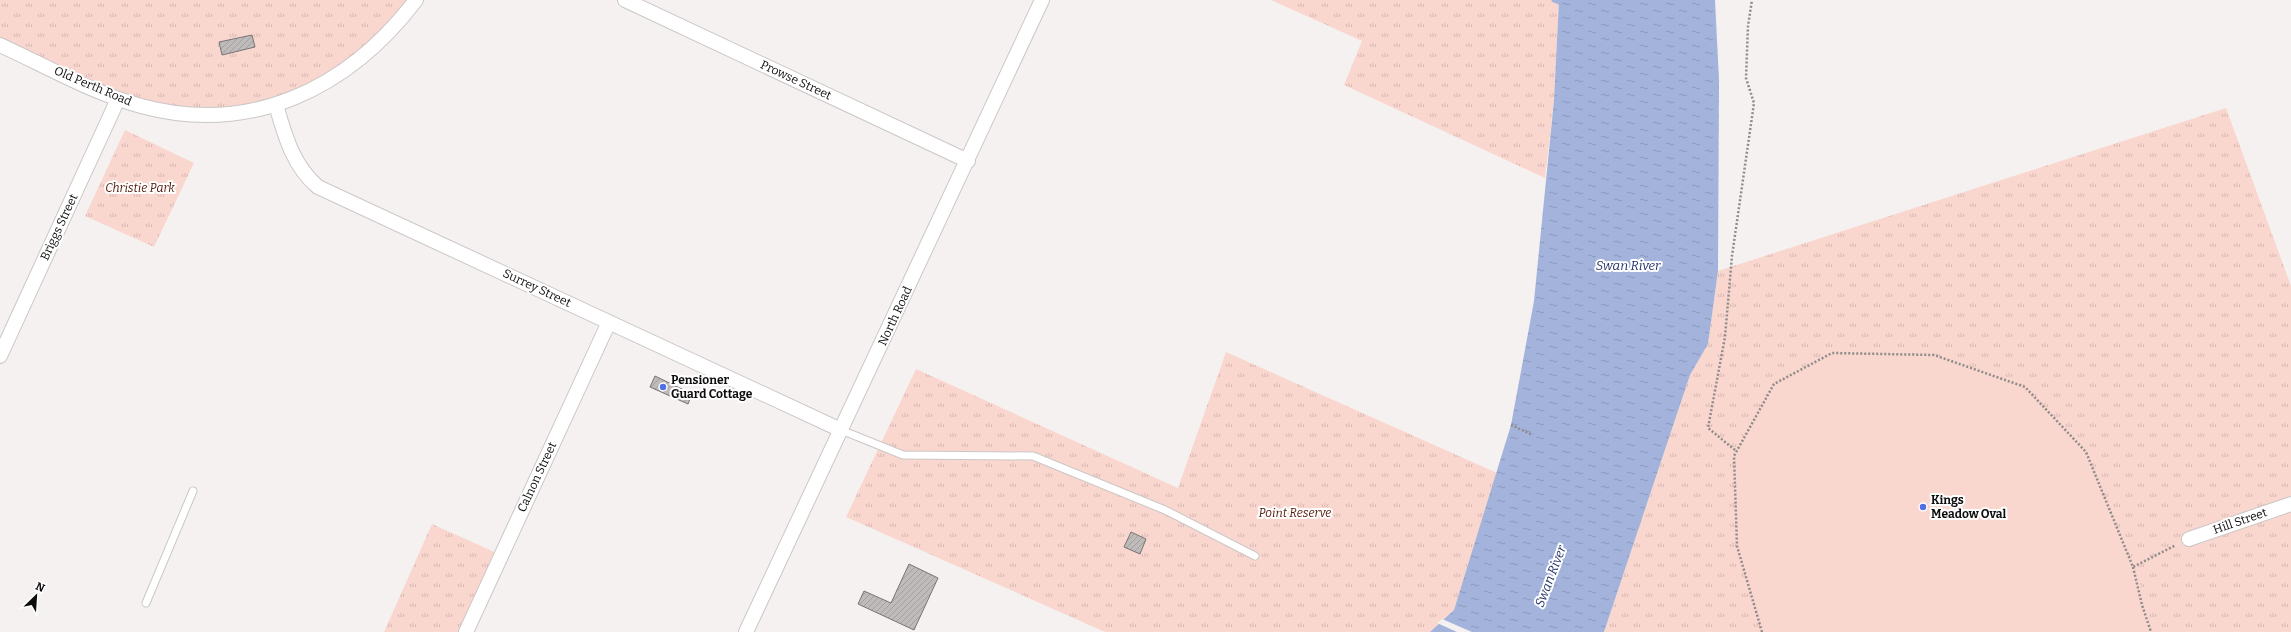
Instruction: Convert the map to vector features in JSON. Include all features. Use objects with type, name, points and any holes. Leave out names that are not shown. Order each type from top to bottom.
[{"type":"street","name":"Old Perth Road","points":[[0,45],[118,99],[142,107],[201,115],[251,111],[276,105],[323,85],[360,59],[383,40],[416,0]]},
{"type":"street","name":"Prowse Street","points":[[625,0],[968,161]]},
{"type":"street","name":"North Road","points":[[746,632],[968,161],[1042,0]]},
{"type":"street","name":"Briggs Street","points":[[0,356],[118,99]]},
{"type":"street","name":"Surrey Street","points":[[276,105],[285,136],[299,168],[318,187],[842,430]]},
{"type":"street","name":"Calnon Street","points":[[466,632],[609,322]]},
{"type":"street","name":"Hill Street","points":[[2189,539],[2291,504]]},
{"type":"lane","points":[[842,430],[903,455],[1033,456],[1165,510],[1255,556]]},
{"type":"lane","points":[[146,603],[193,491]]},
{"type":"path","points":[[1735,450],[1708,428],[1725,337],[1732,256],[1754,103],[1746,78],[1748,26],[1752,0]]},
{"type":"path","points":[[1762,632],[1737,546],[1734,456],[1774,384],[1832,353],[1934,355],[2025,387],[2086,452],[2133,567],[2142,605],[2151,632]]},
{"type":"path","points":[[1511,425],[1533,435]]},
{"type":"path","points":[[2133,567],[2189,539]]},
{"type":"green space","points":[[0,0],[416,0],[383,40],[276,105],[166,111],[0,45]]},
{"type":"green space","points":[[1271,0],[1559,0],[1554,100],[1545,178],[1344,85],[1362,41]]},
{"type":"green space","points":[[2226,108],[2291,286],[2291,632],[1604,632],[1690,375],[1708,344],[1718,271]]},
{"type":"green space","name":"Christie Park","points":[[125,130],[194,163],[154,247],[85,216]]},
{"type":"green space","name":"Point Reserve","points":[[1226,352],[1497,473],[1454,610],[1430,632],[1105,632],[846,517],[916,369],[1178,488]]},
{"type":"green space","name":"Kings Meadow Oval","points":[[1832,353],[1934,355],[2025,387],[2086,452],[2144,594],[2152,632],[1762,632],[1741,559],[1735,450],[1774,384]]},
{"type":"green space","points":[[432,524],[501,555],[466,632],[384,632]]},
{"type":"water","name":"Swan River","points":[[1559,0],[1715,0],[1719,80],[1718,271],[1708,344],[1690,375],[1604,632],[1430,632],[1454,610],[1511,425],[1534,301],[1554,100]]},
{"type":"pier","points":[[1442,619],[1472,632],[1457,632],[1437,623]]},
{"type":"building","points":[[252,35],[255,47],[222,55],[219,42]]},
{"type":"building","points":[[655,376],[692,394],[688,404],[650,387]]},
{"type":"building","points":[[1131,532],[1146,539],[1140,554],[1124,547]]},
{"type":"building","points":[[909,564],[938,578],[914,630],[858,604],[864,591],[891,603]]},
{"type":"waterway","points":[[1554,0],[1559,2]]},
{"type":"place","name":"Pensioner Guard Cottage","points":[[663,387]]},
{"type":"place","name":"Kings Meadow Oval","points":[[1923,507]]}]
